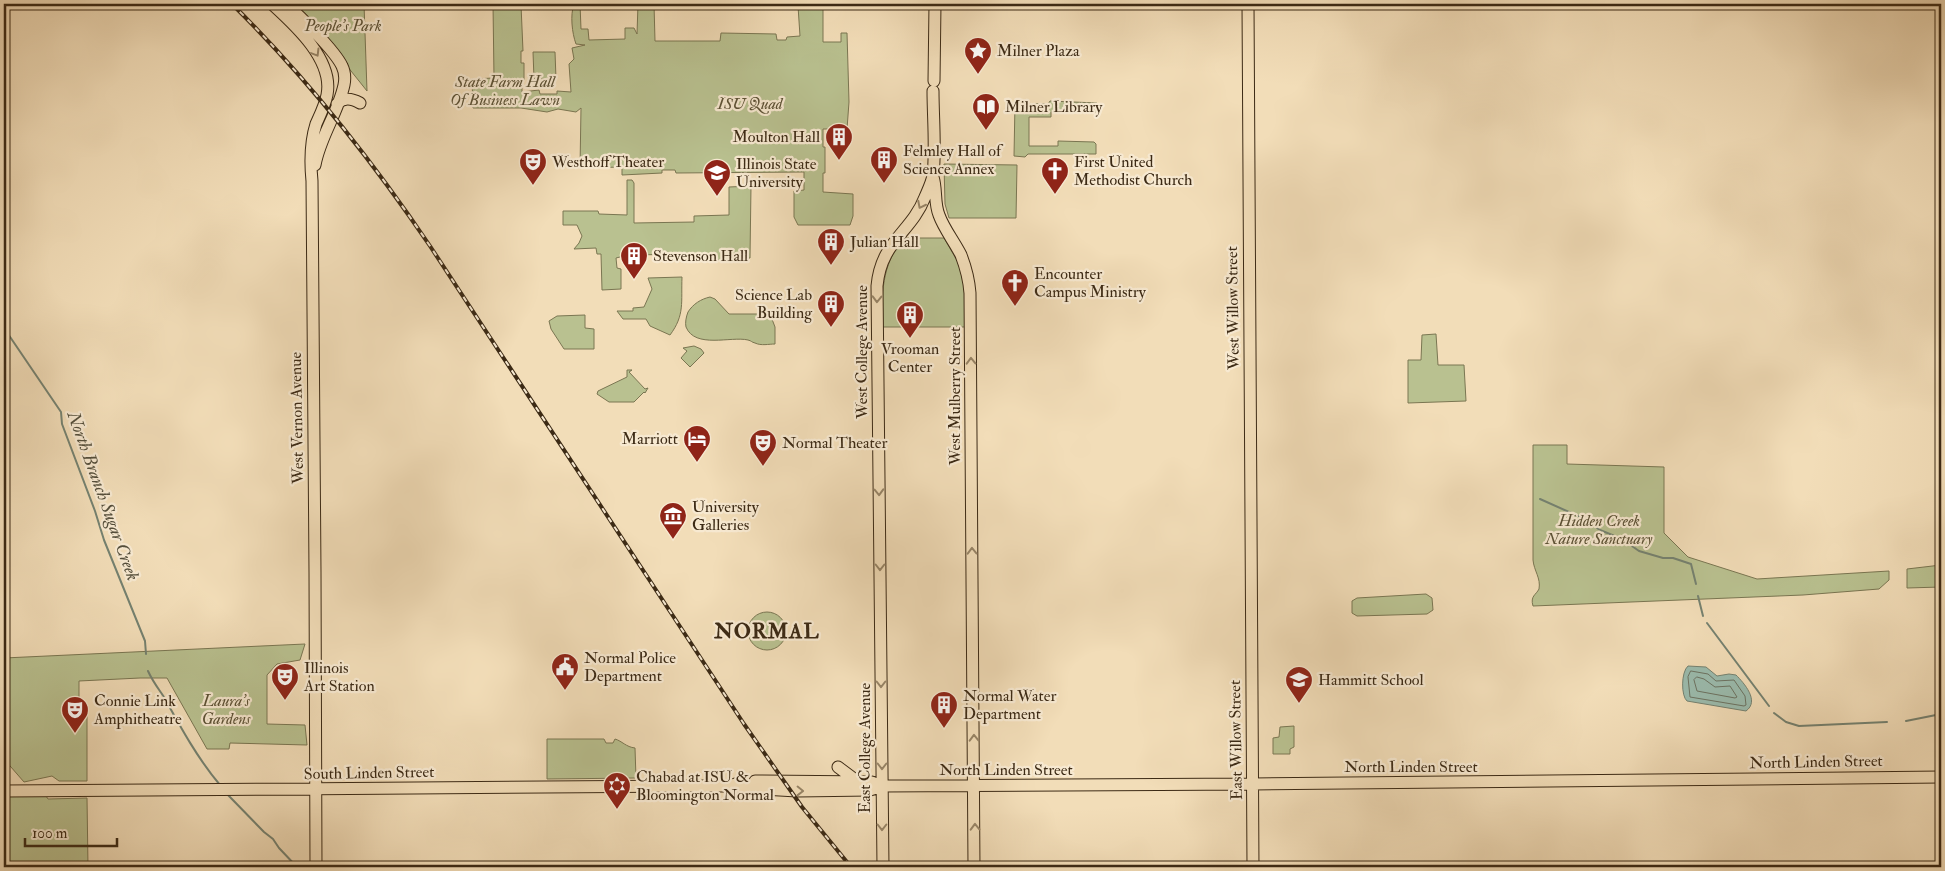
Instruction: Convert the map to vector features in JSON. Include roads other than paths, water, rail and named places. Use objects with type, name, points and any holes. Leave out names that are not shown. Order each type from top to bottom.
[{"type":"main road","name":"West Vernon Avenue","points":[[272,4],[306,37],[325,70],[328,84],[327,97],[316,126],[310,159],[312,181],[316,867]]},
{"type":"main road","name":"West Vernon Avenue","points":[[286,4],[310,28],[342,66],[345,83],[319,148],[312,181]]},
{"type":"main road","name":"West College Avenue","points":[[880,629],[878,277],[887,252],[920,209],[933,177],[935,4]]},
{"type":"main road","name":"West Willow Street","points":[[1248,4],[1251,613]]},
{"type":"main road","points":[[337,104],[348,98],[360,102]]},
{"type":"main road","name":"West Mulberry Street","points":[[933,177],[936,187],[937,212],[961,256],[968,275],[970,293],[974,867]]},
{"type":"main road","name":"East Willow Street","points":[[1251,613],[1253,867]]},
{"type":"main road","name":"East College Avenue","points":[[880,629],[882,867]]},
{"type":"main road","name":"South Linden Street","points":[[4,791],[316,790],[734,785],[743,782],[828,782],[836,778],[839,770],[838,767],[858,782],[872,782],[882,786]]},
{"type":"main road","name":"North Linden Street","points":[[882,786],[1941,777]]},
{"type":"main road","name":"South Linden Street","points":[[734,785],[743,788],[797,791],[870,790],[882,786]]},
{"type":"water","points":[[1688,666],[1706,667],[1717,676],[1736,675],[1749,692],[1751,697],[1750,707],[1746,711],[1687,701],[1683,684],[1684,673]]},
{"type":"waterway","name":"North Branch Sugar Creek","points":[[4,328],[61,412],[62,424],[104,540],[145,641],[146,654]]},
{"type":"waterway","points":[[1540,499],[1578,516],[1600,530],[1622,539],[1639,551],[1691,564],[1696,584]]},
{"type":"waterway","points":[[1698,596],[1703,616]]},
{"type":"waterway","points":[[1707,623],[1769,706]]},
{"type":"waterway","name":"North Branch Sugar Creek","points":[[148,671],[190,743],[220,785]]},
{"type":"waterway","points":[[1774,713],[1786,722],[1799,726],[1887,722]]},
{"type":"waterway","points":[[1906,721],[1941,714]]},
{"type":"waterway","name":"North Branch Sugar Creek","points":[[228,795],[273,839],[297,867]]},
{"type":"railway","points":[[232,4],[312,90],[361,150],[408,214],[744,724],[802,807],[851,867]]},
{"type":"place","name":"Milner Plaza","points":[[978,75]]},
{"type":"place","name":"Milner Library","points":[[986,131]]},
{"type":"place","name":"Moulton Hall","points":[[839,161]]},
{"type":"place","name":"Felmley Hall of Science Annex","points":[[884,184]]},
{"type":"place","name":"Westhoff Theater","points":[[533,186]]},
{"type":"place","name":"First United Methodist Church","points":[[1055,195]]},
{"type":"place","name":"Illinois State University","points":[[717,197]]},
{"type":"place","name":"Julian Hall","points":[[831,266]]},
{"type":"place","name":"Stevenson Hall","points":[[634,280]]},
{"type":"place","name":"Encounter Campus Ministry","points":[[1015,307]]},
{"type":"place","name":"Science Lab Building","points":[[831,328]]},
{"type":"place","name":"Vrooman Center","points":[[910,339]]},
{"type":"place","name":"Marriott","points":[[697,463]]},
{"type":"place","name":"Normal Theater","points":[[763,467]]},
{"type":"place","name":"University Galleries","points":[[673,540]]},
{"type":"place","name":"Normal Police Department","points":[[565,691]]},
{"type":"place","name":"Illinois Art Station","points":[[285,701]]},
{"type":"place","name":"Hammitt School","points":[[1299,704]]},
{"type":"place","name":"Normal Water Department","points":[[944,729]]},
{"type":"place","name":"Connie Link Amphitheatre","points":[[75,734]]},
{"type":"place","name":"Chabad at ISU & Bloomington Normal","points":[[617,810]]},
{"type":"district","name":"NORMAL","points":[[767,631]]},
{"type":"park label","name":"People's Park","points":[[343,26]]},
{"type":"park label","name":"State Farm Hall Of Business Lawn","points":[[505,91]]},
{"type":"park label","name":"ISU Quad","points":[[750,104]]},
{"type":"park label","name":"Hidden Creek Nature Sanctuary","points":[[1599,530]]},
{"type":"park label","name":"Laura's Gardens","points":[[226,710]]}]
